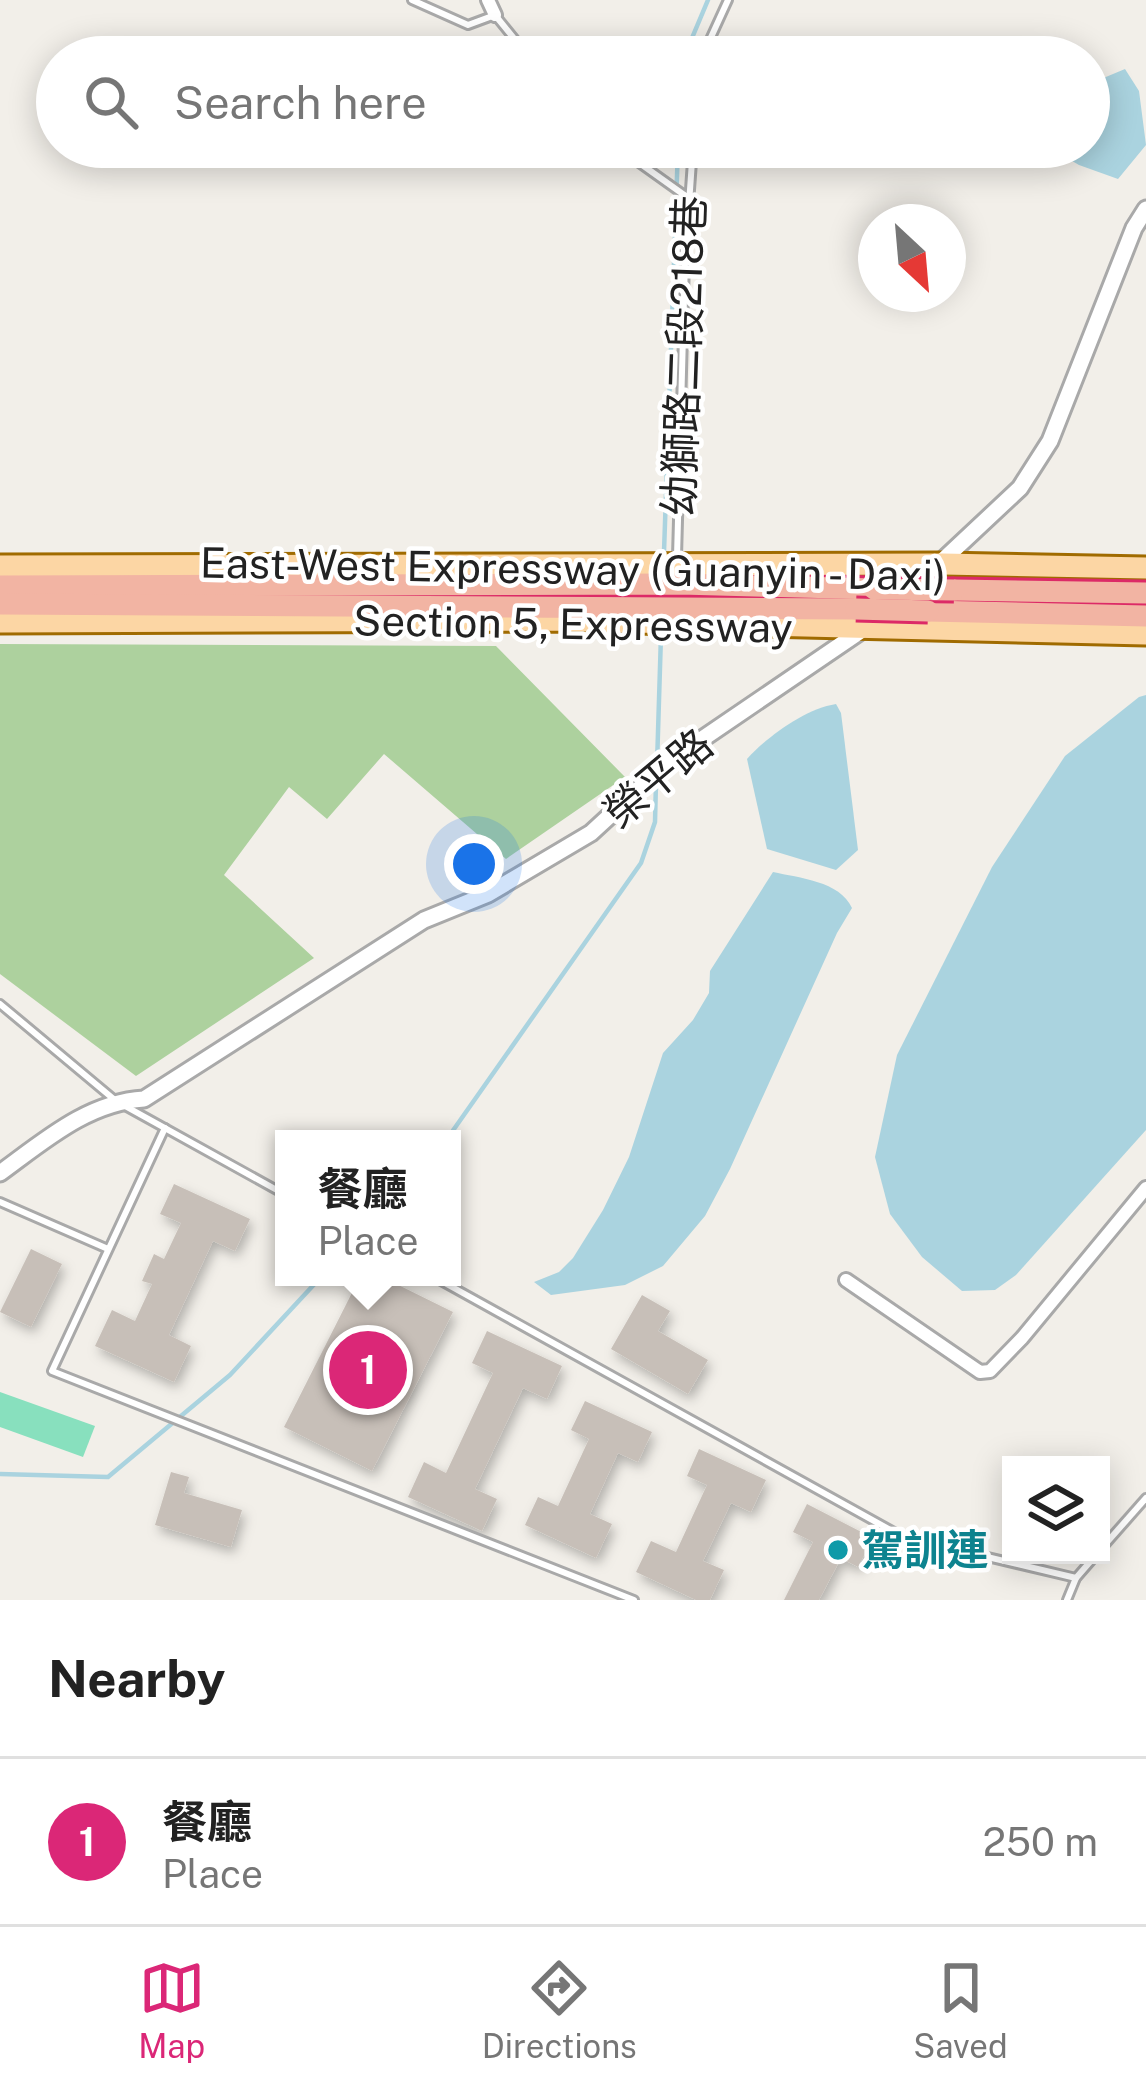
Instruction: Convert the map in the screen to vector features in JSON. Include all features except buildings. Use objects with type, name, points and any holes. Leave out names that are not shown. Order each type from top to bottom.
[{"type":"highway","name":"East-West Expressway (Guanyin - Daxi)","points":[[0,586],[1146,593]]},
{"type":"highway","name":"East-West Expressway (Guanyin - Daxi)","points":[[0,604],[666,589],[862,618],[1146,616]]},
{"type":"main road","name":"Section 5, Expressway","points":[[0,566],[666,589],[943,564],[1146,568]]},
{"type":"main road","name":"Section 5, Expressway","points":[[0,622],[862,618],[1146,634]]},
{"type":"street","points":[[488,0],[496,15]]},
{"type":"street","name":"榮平路","points":[[0,1173],[67,1124],[116,1100],[144,1099],[424,920],[488,894],[592,833],[661,768],[862,618],[943,564],[1020,488],[1050,441],[1134,228],[1146,209]]},
{"type":"street","points":[[845,1280],[980,1372],[990,1371],[1146,1188]]},
{"type":"lane","points":[[412,0],[468,26],[496,15],[513,36]]},
{"type":"lane","points":[[712,36],[728,0]]},
{"type":"lane","points":[[646,168],[686,196]]},
{"type":"lane","name":"幼獅路二段218巷","points":[[666,589],[690,168]]},
{"type":"lane","points":[[0,1004],[116,1100],[275,1189]]},
{"type":"lane","points":[[165,1128],[52,1371],[634,1600]]},
{"type":"lane","points":[[0,1202],[108,1250]]},
{"type":"lane","points":[[450,1286],[903,1538],[1076,1578]]},
{"type":"lane","points":[[1110,1538],[1146,1498]]},
{"type":"lane","points":[[1067,1600],[1088,1564]]},
{"type":"green space","points":[[0,644],[496,646],[625,777],[506,859],[384,754],[327,819],[289,787],[224,875],[314,958],[136,1076],[0,974]]},
{"type":"green space","points":[[0,1392],[95,1426],[83,1457],[0,1427]]},
{"type":"water","points":[[1125,69],[1139,91],[1146,145],[1118,179],[1087,168],[1110,168],[1110,75]]},
{"type":"water","points":[[1146,695],[1146,1130],[1016,1275],[995,1290],[962,1291],[922,1257],[890,1214],[875,1157],[897,1055],[992,867],[1065,756]]},
{"type":"water","points":[[836,704],[841,713],[858,850],[836,870],[767,849],[747,759],[788,725]]},
{"type":"water","points":[[773,872],[829,886],[852,908],[730,1169],[705,1216],[663,1266],[625,1285],[551,1295],[534,1282],[559,1272],[573,1258],[603,1210],[629,1157],[663,1053],[693,1020],[709,993],[710,971]]},
{"type":"waterway","points":[[693,36],[708,0]]},
{"type":"waterway","points":[[664,552],[677,168]]},
{"type":"waterway","points":[[657,765],[661,635]]},
{"type":"waterway","points":[[453,1130],[641,863],[655,822],[656,782]]},
{"type":"waterway","points":[[0,1474],[108,1477],[230,1375],[313,1286]]},
{"type":"place","name":"餐廳","points":[[368,1370]]},
{"type":"place","name":"駕訓連","points":[[838,1550]]}]
